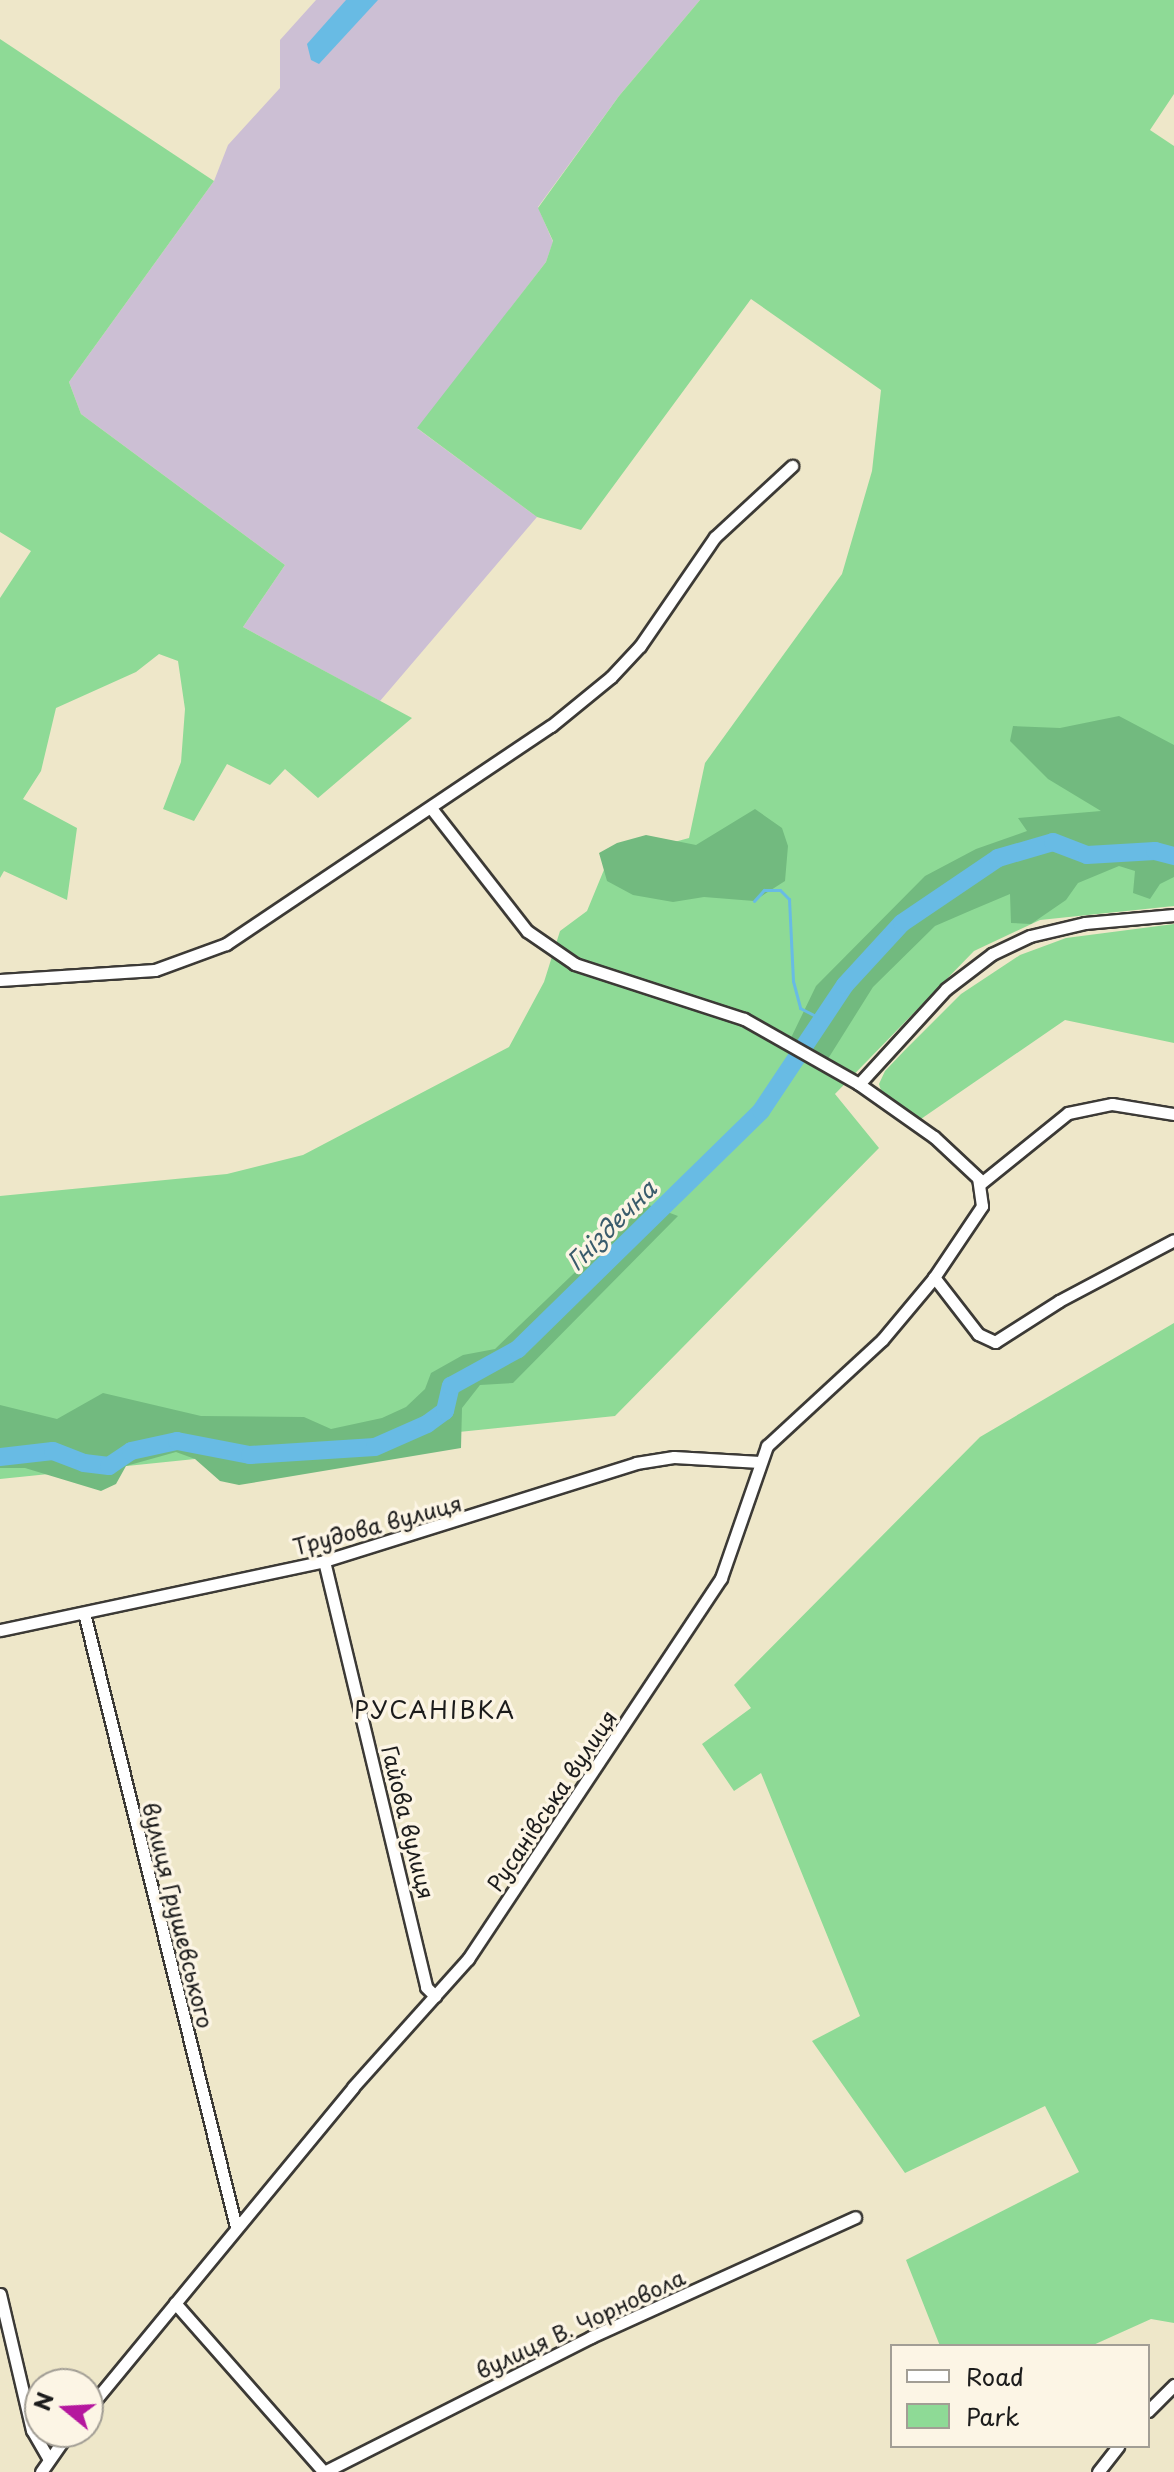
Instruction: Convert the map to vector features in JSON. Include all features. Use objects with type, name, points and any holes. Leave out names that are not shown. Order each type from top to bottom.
[{"type":"street","points":[[0,980],[155,970],[226,944],[551,726],[611,677],[640,646],[715,537],[792,466]]},
{"type":"street","points":[[431,808],[527,931],[575,964],[744,1019],[816,1063],[859,1084],[934,1137],[980,1184],[1068,1113],[1112,1104],[1174,1114]]},
{"type":"street","points":[[859,1084],[946,989],[992,954],[1030,936],[1085,923],[1174,915]]},
{"type":"street","name":"Русанівська вулиця","points":[[104,2390],[236,2227],[468,1959],[721,1578],[767,1446],[882,1340],[934,1277],[982,1206],[980,1184]]},
{"type":"street","points":[[934,1277],[978,1334],[995,1342],[1059,1301],[1174,1240]]},
{"type":"street","name":"Трудова вулиця","points":[[0,1630],[324,1561],[636,1463],[674,1457],[760,1462]]},
{"type":"street","name":"Гайова вулиця","points":[[324,1561],[426,1987],[435,1996]]},
{"type":"street","name":"вулиця Грушевського","points":[[84,1613],[236,2227]]},
{"type":"street","name":"вулиця В. Чорновола","points":[[175,2303],[324,2472],[591,2337],[855,2217]]},
{"type":"street","points":[[0,2294],[32,2430],[48,2458]]},
{"type":"street","points":[[1150,2409],[1174,2385]]},
{"type":"street","points":[[41,2472],[56,2448]]},
{"type":"street","points":[[1098,2472],[1116,2448]]},
{"type":"shaded area","points":[[316,0],[700,0],[619,96],[538,207],[553,242],[546,262],[418,429],[537,517],[380,701],[243,627],[285,565],[81,414],[69,382],[214,181],[228,145],[280,88],[280,40]]},
{"type":"green space","points":[[700,0],[1174,0],[1174,94],[1150,130],[1174,146],[1174,906],[1040,920],[974,951],[835,1094],[879,1148],[615,1416],[0,1479],[0,1196],[227,1174],[303,1155],[509,1047],[544,982],[560,931],[587,911],[608,860],[689,838],[705,763],[842,574],[872,471],[881,390],[751,299],[581,530],[537,517],[417,428],[546,262],[553,241],[538,208],[619,96]]},
{"type":"green space","points":[[0,39],[214,181],[69,382],[81,414],[285,565],[243,627],[412,718],[318,798],[285,769],[270,785],[227,764],[194,821],[163,809],[181,762],[185,709],[178,661],[159,654],[136,672],[56,708],[41,771],[23,799],[77,828],[67,900],[4,871],[0,878],[0,598],[31,551],[0,532]]},
{"type":"green space","points":[[1119,716],[1174,745],[1174,877],[1160,884],[1150,899],[1133,893],[1135,871],[1119,866],[1078,883],[1066,900],[1031,924],[1011,923],[1010,894],[935,926],[873,987],[826,1062],[788,1044],[816,986],[925,876],[976,849],[1027,831],[1018,818],[1101,811],[1048,779],[1010,741],[1013,726],[1060,728]]},
{"type":"green space","points":[[755,809],[782,828],[788,846],[785,881],[754,901],[704,897],[673,902],[633,895],[607,881],[599,853],[617,843],[646,835],[696,845]]},
{"type":"green space","points":[[1174,924],[1174,1043],[1065,1020],[918,1121],[883,1097],[879,1084],[885,1071],[904,1051],[961,994],[1020,955],[1066,938]]},
{"type":"green space","points":[[646,1204],[678,1216],[513,1383],[480,1385],[462,1408],[461,1448],[239,1485],[220,1481],[195,1459],[176,1452],[126,1466],[116,1484],[101,1491],[25,1468],[0,1468],[0,1405],[57,1419],[103,1393],[201,1416],[304,1417],[331,1429],[382,1418],[406,1407],[425,1389],[431,1373],[463,1355],[495,1349]]},
{"type":"green space","points":[[1174,1323],[1174,2323],[1151,2319],[1095,2344],[939,2344],[906,2260],[1079,2172],[1045,2106],[905,2173],[812,2041],[860,2016],[761,1773],[734,1791],[702,1744],[751,1708],[734,1685],[980,1437]]},
{"type":"water","points":[[346,0],[378,0],[319,64],[311,60],[307,44]]},
{"type":"waterway","name":"Гніздечна","points":[[0,1457],[53,1451],[84,1463],[109,1466],[131,1451],[177,1441],[250,1455],[375,1447],[427,1424],[445,1411],[451,1386],[518,1349],[761,1111],[845,985],[902,923],[998,858],[1053,842],[1087,855],[1155,851],[1174,856]]},
{"type":"waterway","points":[[754,901],[764,890],[780,890],[789,899],[793,981],[800,1008],[822,1019]]},
{"type":"district","name":"РУСАНІВКА","points":[[435,1710]]}]
